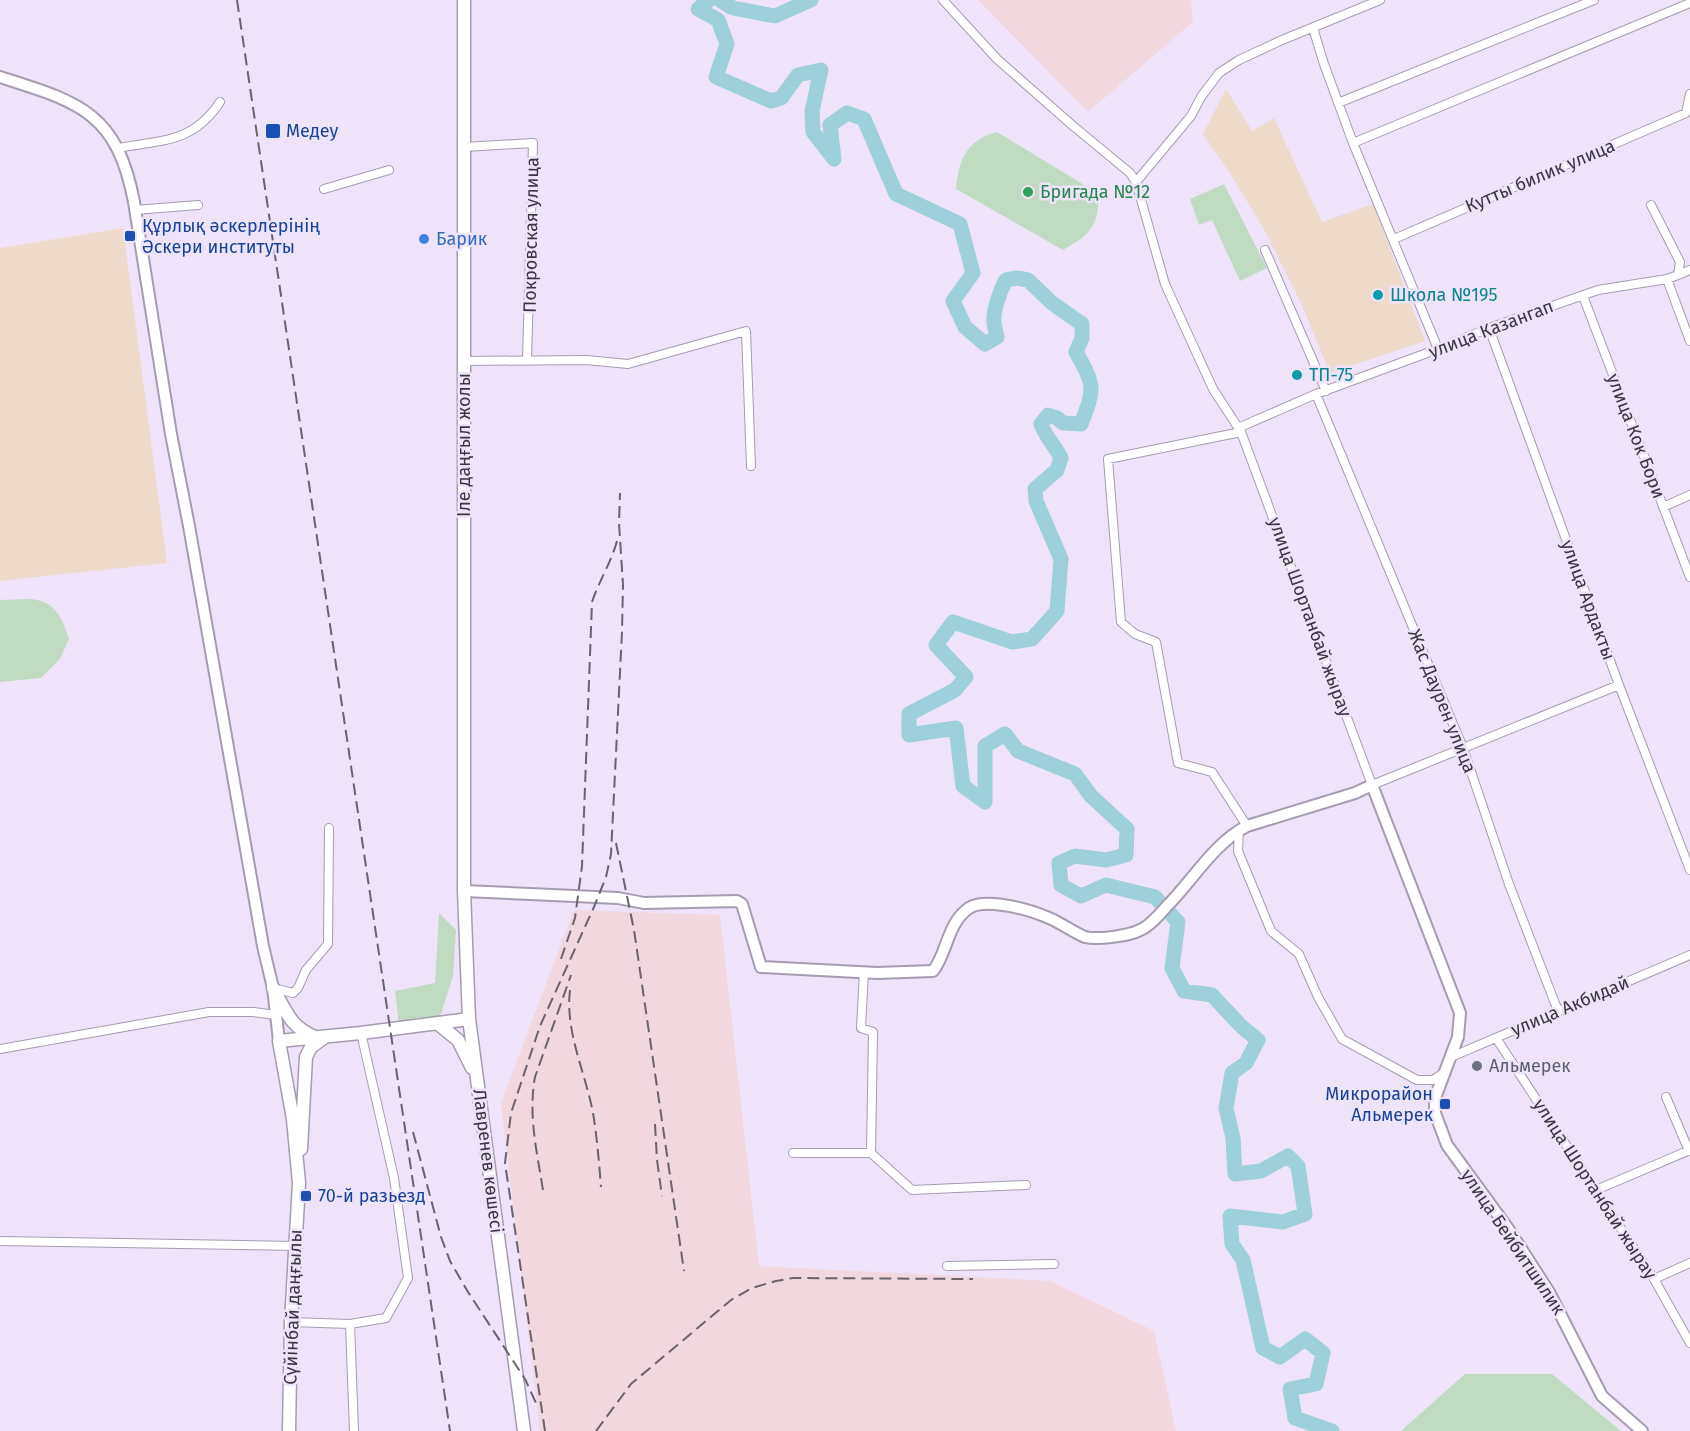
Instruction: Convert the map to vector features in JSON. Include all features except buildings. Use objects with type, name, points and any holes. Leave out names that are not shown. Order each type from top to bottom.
[{"type":"main road","name":"Іле даңғыл жолы","points":[[464,0],[464,891]]},
{"type":"main road","name":"Лавренев көшесі","points":[[464,891],[469,1019],[524,1431]]},
{"type":"main road","points":[[273,988],[293,1023],[301,1031],[321,1037]]},
{"type":"main road","points":[[279,1041],[360,1034],[469,1019]]},
{"type":"main road","points":[[437,1023],[459,1040],[478,1082]]},
{"type":"main road","points":[[298,1183],[306,1057],[311,1047],[321,1037]]},
{"type":"main road","name":"Сүйінбай даңғылы","points":[[279,1041],[292,1119],[298,1183],[291,1323],[289,1431]]},
{"type":"street","points":[[943,0],[997,59],[1079,132],[1130,173],[1136,182],[1191,116],[1201,97],[1219,73],[1239,60],[1380,0]]},
{"type":"street","points":[[1338,103],[1582,2],[1594,0]]},
{"type":"street","points":[[1353,143],[1690,3]]},
{"type":"street","points":[[1313,27],[1353,143],[1438,349]]},
{"type":"street","points":[[0,77],[67,99],[92,116],[118,148],[127,170],[171,434],[263,946],[273,988],[279,1041]]},
{"type":"street","name":"Кутты билик улица","points":[[1394,239],[1686,112],[1690,94]]},
{"type":"street","points":[[118,148],[184,136],[210,117],[220,102]]},
{"type":"street","name":"Покровская улица","points":[[464,147],[533,142],[527,361]]},
{"type":"street","points":[[324,189],[389,170]]},
{"type":"street","name":"улица Шортанбай жырау","points":[[1136,182],[1165,284],[1213,389],[1239,430],[1460,1013],[1458,1037],[1451,1058]]},
{"type":"street","points":[[135,210],[198,205]]},
{"type":"street","points":[[1651,205],[1680,262],[1678,275]]},
{"type":"street","points":[[1265,250],[1326,391]]},
{"type":"street","name":"улица Казангап","points":[[1243,828],[1212,772],[1178,763],[1156,642],[1135,634],[1121,622],[1108,459],[1239,430],[1316,394],[1489,328],[1598,290],[1667,279],[1690,270]]},
{"type":"street","points":[[1667,279],[1690,341]]},
{"type":"street","name":"улица Кок Бори","points":[[1582,296],[1690,577]]},
{"type":"street","name":"улица Ардакты","points":[[1489,328],[1619,685],[1690,870]]},
{"type":"street","points":[[464,361],[586,360],[628,364],[746,331],[751,466]]},
{"type":"street","name":"Жас Даурен улица","points":[[1316,394],[1462,748],[1509,884],[1558,1011]]},
{"type":"street","points":[[1663,507],[1690,495]]},
{"type":"street","points":[[464,891],[618,898],[644,903],[737,901],[742,904],[761,967],[864,972],[933,971],[937,966],[946,939],[958,920],[968,909],[981,903],[1009,907],[1048,917],[1087,937],[1108,937],[1139,931],[1169,905],[1226,840],[1243,828],[1354,793],[1619,685]]},
{"type":"street","points":[[273,988],[293,993],[298,988],[306,970],[328,944],[329,828]]},
{"type":"street","points":[[1243,828],[1238,851],[1271,931],[1299,954],[1318,997],[1342,1039],[1417,1080],[1433,1080],[1446,1071]]},
{"type":"street","name":"улица Акбидай","points":[[1451,1058],[1690,955]]},
{"type":"street","points":[[864,972],[861,1028],[873,1032],[871,1153]]},
{"type":"street","points":[[0,1049],[209,1012],[253,1012],[276,1015]]},
{"type":"street","points":[[291,1323],[350,1324],[386,1318],[408,1278],[394,1178],[360,1034]]},
{"type":"street","name":"улица Шортанбай жырау","points":[[1496,1038],[1654,1279],[1690,1343]]},
{"type":"street","name":"улица Бейбитшилик","points":[[1451,1058],[1435,1098],[1435,1113],[1447,1145],[1509,1230],[1549,1292],[1602,1396],[1642,1431]]},
{"type":"street","points":[[1596,1190],[1690,1150],[1666,1097]]},
{"type":"street","points":[[793,1153],[871,1153],[912,1190],[1026,1185]]},
{"type":"street","points":[[0,1241],[296,1246]]},
{"type":"street","points":[[1654,1279],[1690,1263]]},
{"type":"street","points":[[947,1266],[1053,1264]]},
{"type":"street","points":[[350,1324],[354,1431]]},
{"type":"shaded area","points":[[978,0],[1191,0],[1193,22],[1088,112]]},
{"type":"shaded area","points":[[1226,89],[1252,131],[1274,118],[1322,222],[1373,204],[1425,341],[1330,373],[1301,303],[1264,229],[1203,134]]},
{"type":"shaded area","points":[[123,228],[167,563],[0,581],[0,248]]},
{"type":"shaded area","points":[[574,910],[720,915],[759,1266],[1050,1281],[1154,1331],[1176,1431],[540,1431],[501,1103]]},
{"type":"green space","name":"Бригада №12","points":[[997,132],[1099,194],[1095,222],[1080,239],[1063,250],[956,189],[962,160],[971,146],[978,140]]},
{"type":"green space","points":[[1224,184],[1267,268],[1240,281],[1212,220],[1199,225],[1190,199]]},
{"type":"green space","points":[[28,599],[45,602],[51,606],[60,616],[69,639],[60,659],[41,678],[0,682],[0,600]]},
{"type":"green space","points":[[439,913],[456,930],[453,976],[441,1014],[435,1018],[399,1025],[395,991],[435,983]]},
{"type":"green space","points":[[1465,1374],[1552,1374],[1621,1431],[1401,1431]]},
{"type":"waterway","points":[[709,0],[698,9],[718,20],[727,44],[716,77],[771,101],[781,98],[798,75],[821,70],[812,111],[813,132],[834,159],[830,125],[847,113],[864,119],[896,194],[960,224],[973,273],[953,301],[965,327],[985,344],[997,337],[994,320],[998,299],[1006,280],[1017,278],[1028,280],[1052,303],[1082,324],[1082,338],[1076,352],[1090,380],[1089,402],[1081,424],[1063,423],[1048,415],[1041,424],[1061,458],[1057,470],[1035,489],[1036,501],[1061,559],[1057,611],[1032,639],[1012,642],[953,622],[936,645],[966,677],[955,690],[909,714],[909,735],[956,728],[963,786],[985,802],[985,746],[1005,734],[1018,751],[1075,774],[1091,796],[1127,829],[1126,855],[1106,860],[1075,856],[1059,863],[1061,885],[1081,896],[1106,885],[1155,897],[1178,922],[1172,968],[1184,991],[1212,995],[1241,1026],[1258,1040],[1246,1063],[1232,1073],[1226,1108],[1233,1138],[1235,1174],[1261,1171],[1288,1156],[1298,1166],[1305,1214],[1283,1222],[1230,1216],[1232,1244],[1243,1260],[1263,1348],[1280,1357],[1305,1339],[1323,1353],[1316,1384],[1290,1389],[1295,1418],[1332,1431]]},
{"type":"waterway","points":[[720,0],[733,8],[775,16],[811,0]]},
{"type":"railway","points":[[237,0],[450,1431]]},
{"type":"railway","points":[[545,1431],[505,1163],[511,1113],[540,1026],[594,907],[606,877],[611,854],[622,632],[620,493]]},
{"type":"railway","points":[[561,959],[575,918],[582,866],[592,602],[617,541]]},
{"type":"railway","points":[[616,843],[634,930],[684,1271]]},
{"type":"railway","points":[[543,1190],[534,1134],[533,1091],[535,1077],[571,975]]},
{"type":"railway","points":[[570,990],[570,1021],[593,1113],[601,1187]]},
{"type":"railway","points":[[655,1124],[662,1196]]},
{"type":"railway","points":[[413,1132],[441,1237],[450,1261],[525,1379],[536,1403]]},
{"type":"railway","points":[[596,1431],[631,1384],[731,1300],[752,1288],[793,1278],[973,1279]]},
{"type":"place","name":"Медеу","points":[[273,131]]},
{"type":"place","name":"Бригада №12","points":[[1028,192]]},
{"type":"place","name":"Құрлық әскерлерінің Әскери институты","points":[[130,236]]},
{"type":"place","name":"Барик","points":[[424,239]]},
{"type":"place","name":"Школа №195","points":[[1378,295]]},
{"type":"place","name":"ТП-75","points":[[1297,375]]},
{"type":"place","name":"Альмерек","points":[[1477,1066]]},
{"type":"place","name":"Микрорайон Альмерек","points":[[1445,1104]]},
{"type":"place","name":"70-й разьезд","points":[[306,1196]]}]
